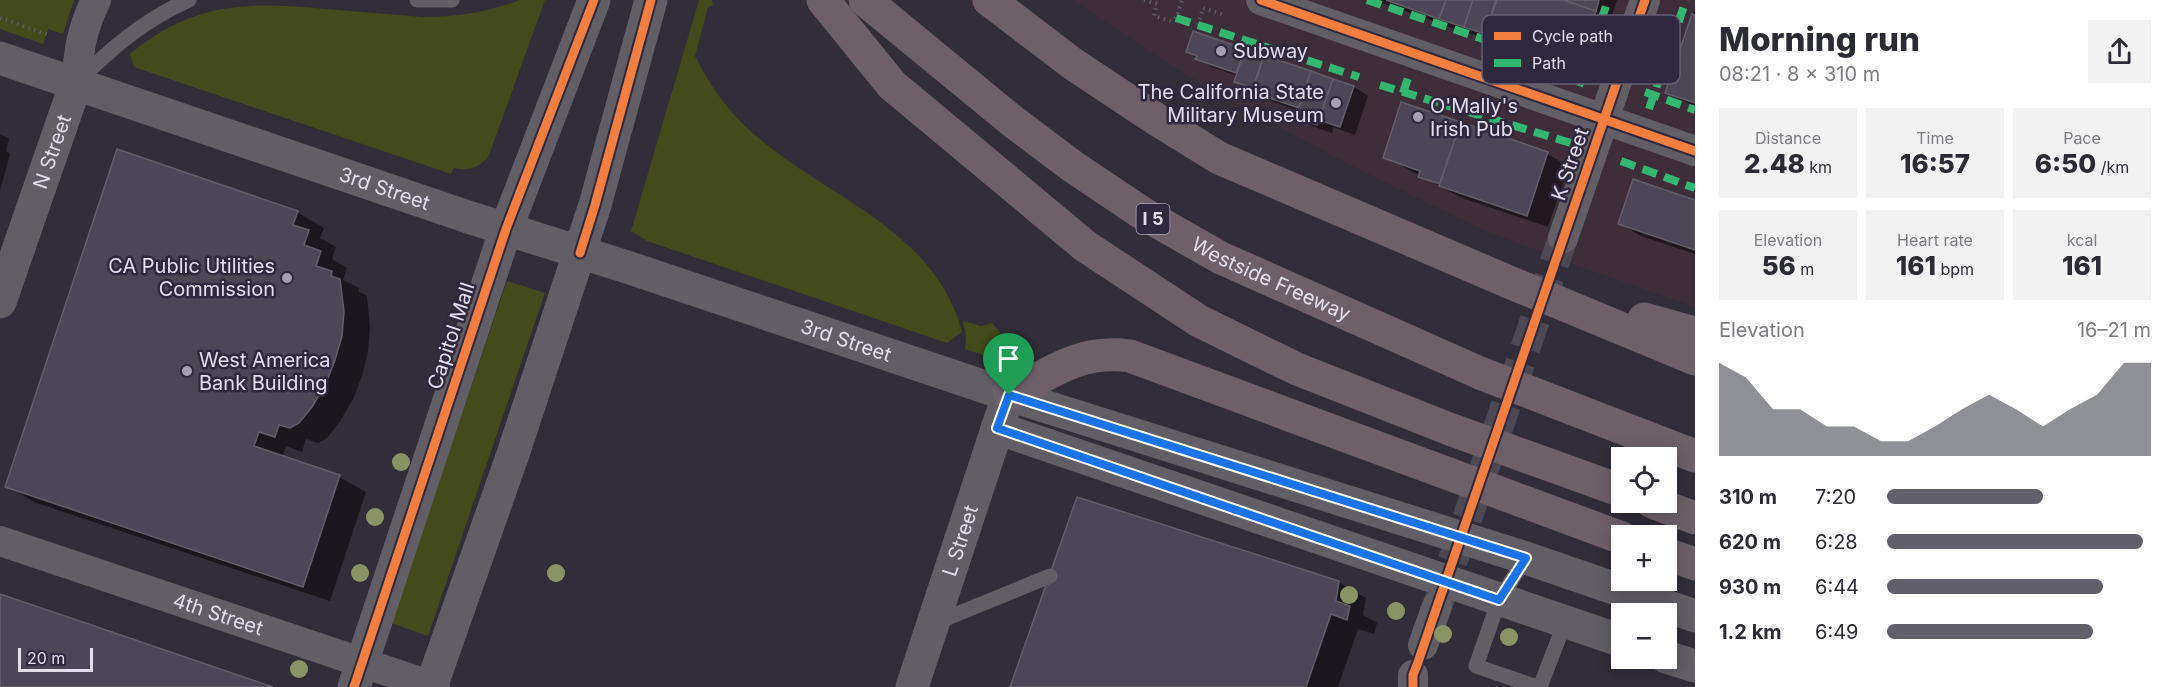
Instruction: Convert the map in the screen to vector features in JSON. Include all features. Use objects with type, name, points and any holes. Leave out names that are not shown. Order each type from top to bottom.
[{"type":"highway","points":[[823,0],[892,85],[1085,246],[1199,321],[1297,369],[1452,430],[1611,487]]},
{"type":"highway","name":"Westside Freeway","points":[[865,0],[1011,120],[1072,166],[1142,213],[1221,258],[1480,373],[1695,456]]},
{"type":"highway","points":[[989,0],[1073,64],[1219,158],[1695,359]]},
{"type":"highway","points":[[1509,282],[1695,333]]},
{"type":"highway","points":[[1009,395],[1049,373],[1086,357],[1099,354],[1130,356],[1611,534]]},
{"type":"highway","points":[[1677,511],[1695,518]]},
{"type":"highway","points":[[1677,558],[1695,564]]},
{"type":"main road","name":"Capitol Mall","points":[[358,675],[506,229],[594,0]]},
{"type":"main road","points":[[432,687],[580,253],[651,0]]},
{"type":"main road","name":"3rd Street","points":[[0,58],[506,229],[1009,395],[1526,558],[1695,616]]},
{"type":"main road","name":"N Street","points":[[0,302],[76,83]]},
{"type":"main road","name":"L Street","points":[[912,687],[1009,395]]},
{"type":"main road","points":[[997,428],[1611,637]]},
{"type":"main road","points":[[1677,660],[1695,666]]},
{"type":"street","name":"N Street","points":[[76,83],[81,39],[86,19],[96,0]]},
{"type":"street","points":[[1261,0],[1482,77]]},
{"type":"street","name":"K Street","points":[[1640,15],[1645,0]]},
{"type":"street","points":[[1503,84],[1695,151]]},
{"type":"street","name":"K Street","points":[[1563,238],[1616,84]]},
{"type":"street","name":"4th Street","points":[[0,541],[358,675],[432,687]]},
{"type":"street","points":[[1423,645],[1437,606]]},
{"type":"lane","points":[[76,83],[121,41],[141,26],[189,0]]},
{"type":"lane","points":[[417,0],[452,0]]},
{"type":"lane","points":[[1526,558],[1499,600],[1476,666],[1539,687],[1565,622]]},
{"type":"lane","points":[[932,624],[1050,576]]},
{"type":"path","points":[[1144,0],[1156,4],[1154,16],[1171,21],[1176,18],[1182,0]]},
{"type":"path","points":[[1198,25],[1203,8],[1224,15]]},
{"type":"path","points":[[0,18],[49,35]]},
{"type":"shaded area","points":[[1073,0],[1695,0],[1695,307],[1476,227],[1352,166],[1228,100]]},
{"type":"green space","points":[[0,0],[74,0],[63,34],[48,29],[43,44],[0,29]]},
{"type":"green space","points":[[520,0],[545,0],[489,155],[478,165],[469,169],[454,168],[451,174],[134,67],[130,54],[177,24],[223,9],[247,6],[298,7],[436,17],[484,11]]},
{"type":"green space","points":[[699,0],[712,0],[713,5],[708,7],[695,56],[707,78],[729,108],[746,127],[783,157],[875,218],[904,241],[928,267],[948,297],[962,332],[947,343],[647,241],[631,231]]},
{"type":"green space","points":[[507,281],[545,293],[428,636],[391,623]]},
{"type":"green space","points":[[963,321],[981,326],[992,323],[1023,360],[1013,365],[965,349]]},
{"type":"building","points":[[1386,0],[1446,0],[1439,19]]},
{"type":"building","points":[[1446,0],[1473,0],[1464,27],[1439,19]]},
{"type":"building","points":[[1473,0],[1496,0],[1491,15],[1482,15],[1482,33],[1464,27]]},
{"type":"building","points":[[1497,0],[1564,0],[1596,11],[1595,15],[1492,15]]},
{"type":"building","points":[[1564,0],[1599,0],[1596,11]]},
{"type":"building","points":[[1692,14],[1695,15],[1695,103],[1665,93],[1668,84],[1680,84],[1680,49]]},
{"type":"building","points":[[1193,31],[1245,49],[1236,73],[1195,59],[1197,56],[1186,52]]},
{"type":"building","points":[[1245,49],[1264,55],[1253,88],[1234,82]]},
{"type":"building","points":[[1264,55],[1311,71],[1299,108],[1252,92]]},
{"type":"building","points":[[1311,71],[1333,79],[1317,125],[1295,118]]},
{"type":"building","name":"The California State Military Museum","points":[[1333,79],[1354,86],[1340,127],[1319,120]]},
{"type":"building","points":[[1401,102],[1461,122],[1440,184],[1418,177],[1420,171],[1383,158]]},
{"type":"building","points":[[1461,122],[1548,152],[1527,216],[1439,186]]},
{"type":"building","name":"West America Bank Building","points":[[117,149],[298,211],[293,225],[309,230],[304,245],[321,251],[316,266],[332,271],[331,276],[340,279],[344,312],[342,336],[326,383],[312,407],[299,423],[290,428],[279,425],[275,437],[259,432],[254,446],[340,475],[303,587],[5,487]]},
{"type":"building","points":[[1633,179],[1695,200],[1695,250],[1618,224]]},
{"type":"building","points":[[1077,497],[1339,581],[1336,601],[1350,606],[1347,620],[1331,614],[1306,687],[1010,687]]},
{"type":"building","points":[[0,594],[112,632],[273,687],[0,687]]},
{"type":"tunnel","points":[[1438,604],[1563,238]]},
{"type":"marked path","points":[[1367,0],[1482,39]]},
{"type":"marked path","points":[[1603,15],[1608,0]]},
{"type":"marked path","points":[[1680,18],[1686,0]]},
{"type":"marked path","points":[[1176,18],[1359,77]]},
{"type":"marked path","points":[[1403,93],[1408,78]]},
{"type":"marked path","points":[[1649,109],[1657,84]]},
{"type":"marked path","points":[[1380,85],[1571,143]]},
{"type":"marked path","points":[[1645,92],[1695,110]]},
{"type":"marked path","points":[[1621,161],[1695,188]]},
{"type":"cycle path","points":[[354,687],[506,229],[594,0]]},
{"type":"cycle path","points":[[580,253],[651,0]]},
{"type":"cycle path","points":[[1261,0],[1482,77]]},
{"type":"cycle path","points":[[1640,15],[1645,0]]},
{"type":"cycle path","points":[[1502,84],[1695,151]]},
{"type":"cycle path","points":[[1413,687],[1413,675],[1616,84]]},
{"type":"place","name":"Subway","points":[[1221,51]]},
{"type":"place","name":"The California State Military Museum","points":[[1336,103]]},
{"type":"place","name":"O'Mally's Irish Pub","points":[[1418,117]]},
{"type":"place","name":"CA Public Utilities Commission","points":[[287,278]]},
{"type":"place","name":"West America Bank Building","points":[[187,371]]},
{"type":"route","points":[[1009,395],[1437,530],[1526,558],[1499,600],[997,428],[1009,395]]}]
